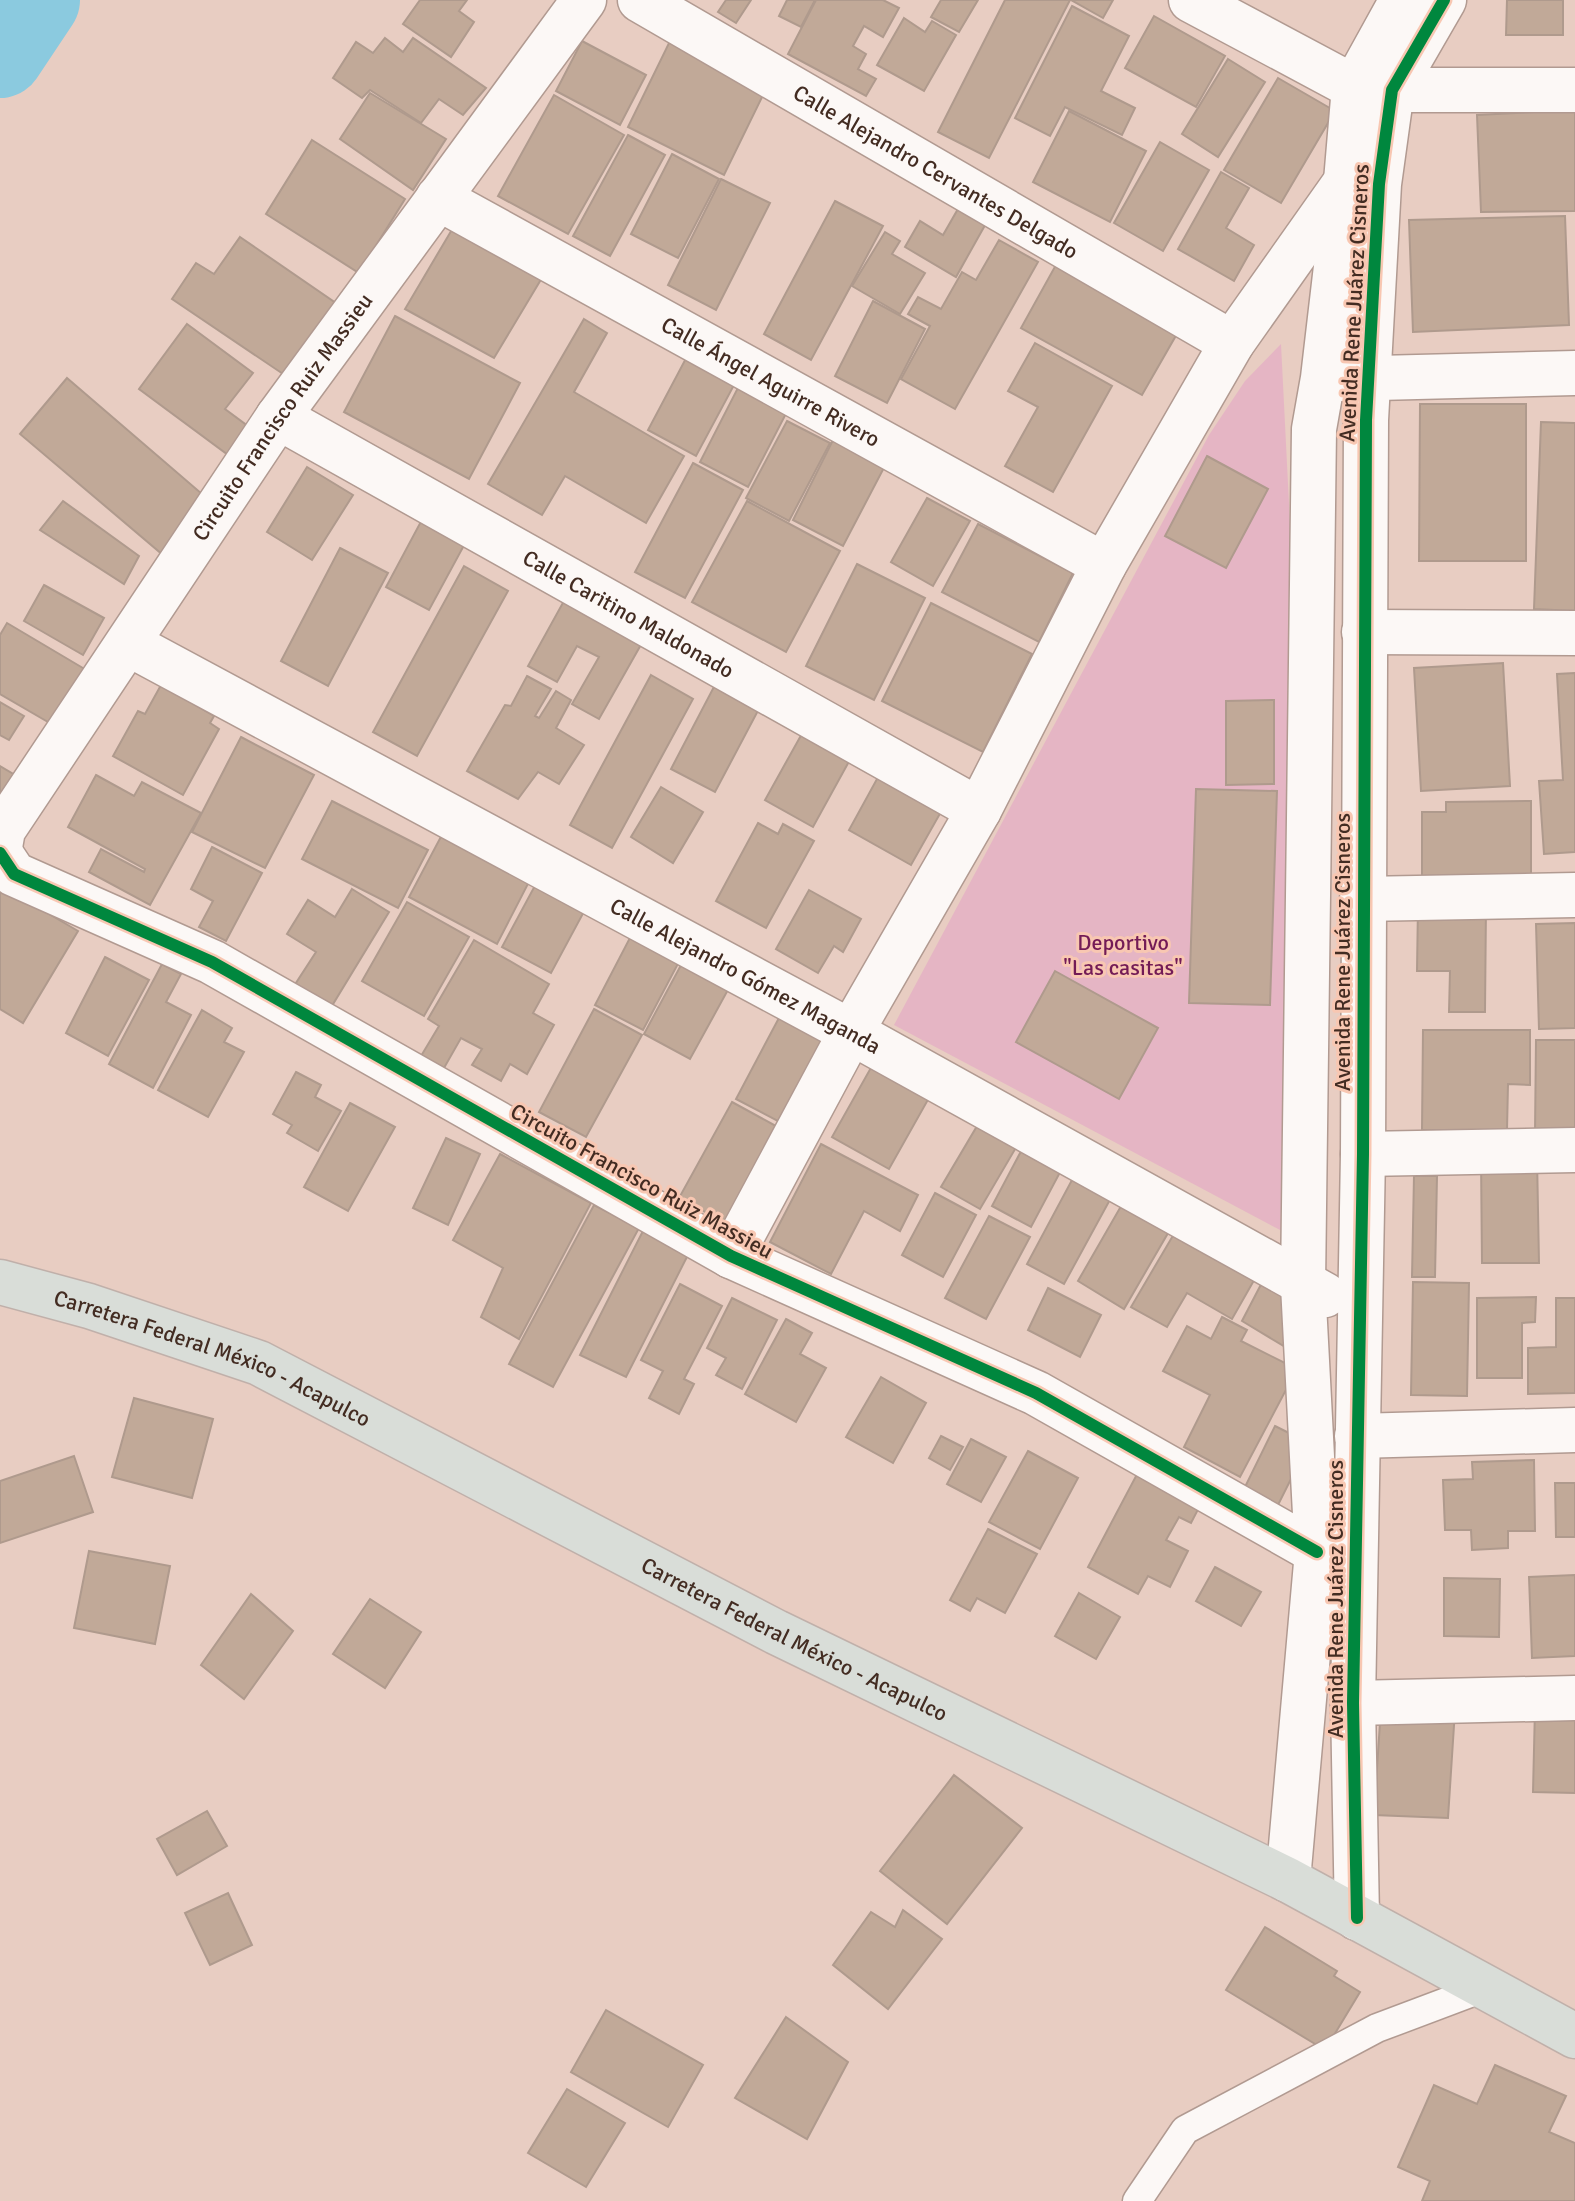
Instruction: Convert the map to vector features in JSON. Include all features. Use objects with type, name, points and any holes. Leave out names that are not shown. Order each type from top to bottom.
[{"type":"main road","name":"Carretera Federal México - Acapulco","points":[[0,1282],[89,1306],[259,1363],[776,1632],[1288,1880],[1575,2036]]},
{"type":"street","name":"Circuito Francisco Ruiz Massieu","points":[[584,0],[278,417],[3,830],[0,850],[14,874],[212,962],[731,1256],[1036,1393],[1317,1552]]},
{"type":"street","name":"Calle Alejandro Cervantes Delgado","points":[[640,0],[1232,343]]},
{"type":"street","points":[[1191,0],[1373,88],[1575,90]]},
{"type":"street","name":"Avenida Rene Juárez Cisneros","points":[[1288,1880],[1317,1552],[1303,1285],[1314,429],[1363,182],[1373,88],[1402,0]]},
{"type":"street","name":"Avenida Rene Juárez Cisneros","points":[[1373,88],[1444,0]]},
{"type":"street","name":"Avenida Rene Juárez Cisneros","points":[[731,1256],[851,1032],[979,810],[1104,565],[1232,343],[1363,182]]},
{"type":"street","name":"Avenida Rene Juárez Cisneros","points":[[1357,1918],[1353,1703],[1363,1154],[1362,899],[1368,380],[1363,182]]},
{"type":"street","name":"Calle Ángel Aguirre Rivero","points":[[438,198],[1104,565]]},
{"type":"street","points":[[1323,378],[1368,380],[1575,373]]},
{"type":"street","name":"Calle Caritino Maldonado","points":[[278,417],[979,810]]},
{"type":"street","points":[[1364,632],[1575,633]]},
{"type":"street","name":"Calle Alejandro Gómez Maganda","points":[[129,644],[851,1032],[1303,1285],[1358,1311]]},
{"type":"street","points":[[1362,899],[1575,895]]},
{"type":"street","points":[[1363,1154],[1575,1150]]},
{"type":"street","points":[[1357,1436],[1575,1430]]},
{"type":"street","points":[[1353,1703],[1575,1698]]},
{"type":"lane","points":[[1137,2201],[1185,2130],[1377,2028],[1486,1987]]},
{"type":"green space","name":"Deportivo \"Las casitas\"","points":[[1281,344],[1291,544],[1282,1231],[894,1025],[1209,435],[1245,381]]},
{"type":"building","points":[[420,0],[467,0],[459,11],[474,22],[451,57],[403,24]]},
{"type":"building","points":[[726,0],[751,0],[736,23],[718,12]]},
{"type":"building","points":[[787,0],[815,0],[801,27],[779,16]]},
{"type":"building","points":[[816,0],[883,0],[899,8],[883,37],[864,26],[853,46],[866,54],[858,69],[876,79],[866,96],[788,54]]},
{"type":"building","points":[[941,0],[978,0],[959,32],[931,17]]},
{"type":"building","points":[[1005,0],[1070,0],[989,158],[938,132]]},
{"type":"building","points":[[1071,0],[1113,0],[1103,18]]},
{"type":"building","points":[[1507,0],[1563,0],[1563,35],[1506,35]]},
{"type":"building","points":[[1072,6],[1129,36],[1101,91],[1135,108],[1122,135],[1065,107],[1050,136],[1015,118]]},
{"type":"building","points":[[1154,16],[1225,56],[1196,107],[1125,68]]},
{"type":"building","points":[[904,18],[925,32],[932,21],[956,35],[924,91],[877,65]]},
{"type":"building","points":[[385,38],[403,52],[413,38],[486,88],[463,115],[439,99],[421,123],[370,90],[362,98],[333,78],[356,42],[373,53]]},
{"type":"building","points":[[582,41],[646,75],[620,125],[556,91]]},
{"type":"building","points":[[670,41],[766,89],[724,175],[628,127]]},
{"type":"building","points":[[1228,59],[1265,82],[1218,157],[1182,134]]},
{"type":"building","points":[[1278,78],[1335,111],[1281,203],[1224,170]]},
{"type":"building","points":[[370,93],[446,139],[413,190],[340,139]]},
{"type":"building","points":[[554,95],[624,135],[568,234],[498,196]]},
{"type":"building","points":[[1575,110],[1575,211],[1481,212],[1477,115]]},
{"type":"building","points":[[1069,111],[1146,151],[1110,222],[1033,182]]},
{"type":"building","points":[[628,135],[665,155],[610,256],[573,236]]},
{"type":"building","points":[[312,140],[405,199],[359,273],[266,214]]},
{"type":"building","points":[[1160,142],[1209,170],[1163,251],[1114,223]]},
{"type":"building","points":[[672,154],[719,179],[678,258],[631,234]]},
{"type":"building","points":[[1221,172],[1249,188],[1226,228],[1254,245],[1234,281],[1178,249]]},
{"type":"building","points":[[721,179],[770,203],[716,310],[668,285]]},
{"type":"building","points":[[835,201],[883,226],[811,360],[764,334]]},
{"type":"building","points":[[962,202],[989,218],[956,277],[905,247],[920,221],[943,235]]},
{"type":"building","points":[[460,216],[549,266],[494,358],[405,309]]},
{"type":"building","points":[[1565,216],[1569,325],[1413,332],[1409,220]]},
{"type":"building","points":[[885,232],[900,241],[892,254],[925,273],[900,314],[852,286]]},
{"type":"building","points":[[240,237],[346,310],[292,380],[172,299],[196,263],[214,274]]},
{"type":"building","points":[[999,240],[1038,262],[955,409],[901,379],[930,326],[908,314],[918,297],[941,309],[962,272],[976,280]]},
{"type":"building","points":[[1057,263],[1178,332],[1142,395],[1021,328]]},
{"type":"building","points":[[873,301],[925,329],[887,403],[835,376]]},
{"type":"building","points":[[395,316],[520,383],[469,479],[344,412]]},
{"type":"building","points":[[584,319],[607,333],[574,392],[684,456],[646,523],[565,476],[542,515],[488,484]]},
{"type":"building","points":[[187,324],[253,373],[225,409],[260,435],[239,463],[139,389]]},
{"type":"building","points":[[1035,343],[1112,386],[1053,492],[1005,466],[1038,407],[1008,391]]},
{"type":"building","points":[[692,347],[741,372],[696,456],[648,430]]},
{"type":"building","points":[[744,376],[792,402],[748,487],[700,462]]},
{"type":"building","points":[[67,378],[209,500],[163,555],[20,434]]},
{"type":"building","points":[[1420,404],[1526,404],[1526,561],[1419,561]]},
{"type":"building","points":[[787,421],[830,443],[789,521],[746,498]]},
{"type":"building","points":[[1541,422],[1575,423],[1575,611],[1534,609]]},
{"type":"building","points":[[836,434],[888,460],[843,546],[793,520]]},
{"type":"building","points":[[1207,456],[1268,489],[1226,568],[1165,536]]},
{"type":"building","points":[[693,463],[743,490],[685,598],[635,572]]},
{"type":"building","points":[[307,467],[353,495],[312,560],[267,532]]},
{"type":"building","points":[[927,498],[970,521],[933,586],[891,562]]},
{"type":"building","points":[[63,501],[139,556],[124,584],[40,530]]},
{"type":"building","points":[[747,501],[840,551],[786,652],[692,602]]},
{"type":"building","points":[[425,514],[468,538],[429,610],[386,587]]},
{"type":"building","points":[[978,524],[1073,573],[1039,642],[942,592]]},
{"type":"building","points":[[340,548],[388,573],[328,686],[281,661]]},
{"type":"building","points":[[857,564],[925,598],[874,700],[806,666]]},
{"type":"building","points":[[464,566],[508,591],[417,756],[373,732]]},
{"type":"building","points":[[44,585],[104,618],[83,655],[24,621]]},
{"type":"building","points":[[570,590],[647,634],[599,719],[572,704],[599,657],[577,646],[557,682],[528,666]]},
{"type":"building","points":[[931,603],[1032,654],[983,752],[882,701]]},
{"type":"building","points":[[7,623],[93,674],[60,729],[0,694],[0,635]]},
{"type":"building","points":[[1503,663],[1510,786],[1421,791],[1414,668]]},
{"type":"building","points":[[1575,673],[1575,852],[1544,854],[1539,781],[1563,780],[1557,674]]},
{"type":"building","points":[[651,675],[693,699],[612,848],[570,825]]},
{"type":"building","points":[[166,676],[182,697],[214,716],[210,723],[219,729],[183,795],[113,756],[138,711],[145,714]]},
{"type":"building","points":[[527,676],[551,689],[535,716],[539,718],[556,691],[571,700],[556,728],[584,745],[559,784],[538,772],[518,799],[467,771],[505,705],[511,706]]},
{"type":"building","points":[[717,681],[761,705],[715,792],[671,769]]},
{"type":"building","points":[[1274,700],[1274,784],[1226,785],[1226,701]]},
{"type":"building","points":[[0,702],[24,716],[9,740],[0,735]]},
{"type":"building","points":[[804,730],[852,756],[813,827],[765,800]]},
{"type":"building","points":[[241,737],[314,775],[265,868],[192,832]]},
{"type":"building","points":[[0,766],[27,782],[0,827]]},
{"type":"building","points":[[883,768],[946,803],[911,865],[849,830]]},
{"type":"building","points":[[96,775],[134,796],[142,782],[201,813],[150,905],[89,872],[101,849],[144,872],[145,869],[68,827]]},
{"type":"building","points":[[661,787],[703,812],[673,863],[631,837]]},
{"type":"building","points":[[1196,789],[1277,791],[1270,1005],[1189,1003]]},
{"type":"building","points":[[332,801],[428,850],[398,908],[302,859]]},
{"type":"building","points":[[1531,801],[1531,877],[1422,878],[1422,812],[1446,812],[1446,802]]},
{"type":"building","points":[[758,823],[778,834],[783,824],[814,841],[766,928],[716,901]]},
{"type":"building","points":[[445,829],[532,876],[497,944],[409,897]]},
{"type":"building","points":[[212,847],[262,873],[226,941],[199,927],[213,901],[191,889]]},
{"type":"building","points":[[538,880],[587,906],[551,973],[502,947]]},
{"type":"building","points":[[0,885],[78,931],[23,1023],[0,1009]]},
{"type":"building","points":[[352,889],[389,912],[330,1009],[294,986],[316,952],[287,934],[308,900],[335,917]]},
{"type":"building","points":[[809,890],[861,919],[843,952],[834,946],[818,973],[776,949]]},
{"type":"building","points":[[407,902],[469,937],[424,1016],[362,981]]},
{"type":"building","points":[[1418,905],[1486,905],[1485,1012],[1449,1012],[1450,971],[1417,971]]},
{"type":"building","points":[[1575,923],[1575,1028],[1539,1029],[1536,924]]},
{"type":"building","points":[[633,932],[681,958],[643,1030],[595,1005]]},
{"type":"building","points":[[474,940],[549,984],[533,1013],[554,1025],[527,1074],[510,1064],[501,1081],[472,1065],[482,1049],[461,1038],[444,1068],[421,1056],[439,1026],[428,1019]]},
{"type":"building","points":[[688,952],[735,977],[690,1059],[644,1034]]},
{"type":"building","points":[[105,957],[149,980],[108,1056],[66,1033]]},
{"type":"building","points":[[162,964],[181,974],[166,1002],[191,1015],[153,1088],[109,1064]]},
{"type":"building","points":[[1055,971],[1158,1028],[1119,1099],[1016,1042]]},
{"type":"building","points":[[594,1009],[642,1035],[586,1137],[539,1112]]},
{"type":"building","points":[[202,1010],[232,1028],[224,1042],[244,1052],[208,1117],[158,1090]]},
{"type":"building","points":[[780,1016],[837,1046],[793,1129],[736,1099]]},
{"type":"building","points":[[1423,1030],[1530,1030],[1530,1085],[1508,1084],[1507,1130],[1422,1130]]},
{"type":"building","points":[[1536,1040],[1575,1040],[1575,1133],[1535,1133]]},
{"type":"building","points":[[877,1057],[934,1089],[889,1169],[832,1137]]},
{"type":"building","points":[[296,1072],[321,1085],[315,1097],[341,1111],[318,1151],[287,1133],[292,1125],[273,1114]]},
{"type":"building","points":[[732,1102],[785,1131],[733,1227],[679,1198]]},
{"type":"building","points":[[350,1103],[395,1127],[348,1211],[304,1187]]},
{"type":"building","points":[[983,1116],[1021,1139],[980,1209],[941,1187]]},
{"type":"building","points":[[446,1138],[480,1154],[448,1225],[413,1208]]},
{"type":"building","points":[[1027,1140],[1066,1161],[1031,1227],[992,1206]]},
{"type":"building","points":[[821,1144],[918,1195],[900,1231],[864,1211],[831,1274],[770,1242]]},
{"type":"building","points":[[500,1154],[591,1203],[519,1339],[481,1317],[503,1268],[453,1240]]},
{"type":"building","points":[[1537,1157],[1539,1263],[1482,1263],[1481,1158]]},
{"type":"building","points":[[1080,1165],[1118,1185],[1064,1284],[1027,1264]]},
{"type":"building","points":[[1414,1176],[1437,1176],[1435,1277],[1412,1277]]},
{"type":"building","points":[[935,1193],[976,1215],[943,1277],[902,1255]]},
{"type":"building","points":[[1128,1194],[1175,1221],[1124,1309],[1078,1281]]},
{"type":"building","points":[[594,1205],[639,1228],[553,1387],[509,1364]]},
{"type":"building","points":[[989,1216],[1030,1237],[986,1319],[945,1298]]},
{"type":"building","points":[[1181,1222],[1261,1268],[1232,1319],[1187,1293],[1167,1327],[1131,1307]]},
{"type":"building","points":[[646,1225],[692,1247],[626,1377],[580,1355]]},
{"type":"building","points":[[1268,1271],[1300,1288],[1297,1354],[1242,1321]]},
{"type":"building","points":[[1413,1282],[1469,1283],[1467,1396],[1411,1395]]},
{"type":"building","points":[[680,1284],[722,1306],[684,1379],[694,1384],[679,1414],[649,1398],[663,1371],[641,1360]]},
{"type":"building","points":[[1048,1288],[1101,1315],[1080,1357],[1028,1330]]},
{"type":"building","points":[[1536,1297],[1535,1322],[1522,1323],[1522,1378],[1477,1378],[1477,1298]]},
{"type":"building","points":[[732,1298],[777,1320],[742,1389],[716,1375],[726,1358],[707,1348]]},
{"type":"building","points":[[1556,1298],[1575,1298],[1575,1393],[1528,1394],[1528,1348],[1556,1347]]},
{"type":"building","points":[[1222,1317],[1247,1330],[1241,1341],[1297,1369],[1240,1477],[1184,1447],[1210,1395],[1163,1371],[1187,1326],[1211,1339]]},
{"type":"building","points":[[786,1319],[812,1333],[800,1354],[826,1368],[796,1422],[745,1394]]},
{"type":"building","points":[[881,1377],[926,1403],[893,1463],[846,1437]]},
{"type":"building","points":[[134,1398],[213,1419],[192,1498],[112,1477]]},
{"type":"building","points":[[1275,1426],[1309,1443],[1278,1505],[1244,1489]]},
{"type":"building","points":[[941,1436],[963,1447],[950,1470],[929,1458]]},
{"type":"building","points":[[971,1439],[1006,1457],[981,1502],[947,1484]]},
{"type":"building","points":[[1028,1451],[1078,1478],[1040,1549],[989,1522]]},
{"type":"building","points":[[74,1456],[93,1512],[0,1543],[0,1481]]},
{"type":"building","points":[[1534,1460],[1535,1531],[1508,1531],[1508,1548],[1472,1550],[1471,1530],[1445,1530],[1443,1480],[1473,1479],[1472,1462]]},
{"type":"building","points":[[1144,1461],[1206,1494],[1191,1523],[1179,1517],[1166,1540],[1188,1551],[1170,1587],[1148,1576],[1138,1594],[1088,1567]]},
{"type":"building","points":[[1555,1483],[1575,1483],[1575,1537],[1556,1537]]},
{"type":"building","points":[[988,1529],[1037,1554],[1005,1613],[977,1598],[970,1611],[950,1600]]},
{"type":"building","points":[[89,1551],[170,1566],[155,1644],[74,1628]]},
{"type":"building","points":[[1215,1567],[1261,1592],[1241,1626],[1196,1601]]},
{"type":"building","points":[[1575,1575],[1575,1656],[1532,1658],[1529,1577]]},
{"type":"building","points":[[1444,1578],[1500,1579],[1499,1637],[1444,1636]]},
{"type":"building","points":[[1079,1593],[1120,1617],[1096,1659],[1055,1636]]},
{"type":"building","points":[[251,1594],[293,1631],[244,1699],[201,1665]]},
{"type":"building","points":[[370,1599],[421,1632],[385,1688],[333,1654]]},
{"type":"building","points":[[1381,1707],[1455,1710],[1448,1818],[1374,1815]]},
{"type":"building","points":[[1535,1708],[1575,1709],[1575,1793],[1533,1792]]},
{"type":"building","points":[[954,1775],[1022,1828],[947,1924],[880,1871]]},
{"type":"building","points":[[207,1811],[227,1846],[177,1875],[157,1839]]},
{"type":"building","points":[[228,1893],[252,1945],[210,1965],[185,1913]]},
{"type":"building","points":[[903,1910],[942,1939],[888,2009],[833,1965],[871,1912],[895,1927]]},
{"type":"building","points":[[1265,1927],[1337,1971],[1334,1976],[1360,1992],[1325,2050],[1226,1990]]},
{"type":"building","points":[[606,2010],[703,2065],[668,2127],[571,2072]]},
{"type":"building","points":[[786,2017],[848,2062],[807,2139],[735,2098]]},
{"type":"building","points":[[1495,2065],[1566,2096],[1549,2132],[1575,2143],[1575,2201],[1422,2201],[1430,2181],[1398,2167],[1434,2085],[1477,2104]]},
{"type":"building","points":[[567,2089],[625,2123],[586,2187],[528,2153]]},
{"type":"waterway","points":[[0,54],[36,0]]},
{"type":"cycle path","points":[[1357,1918],[1353,1703],[1363,1154],[1366,420],[1379,184],[1392,90],[1444,0]]},
{"type":"cycle path","points":[[0,853],[14,874],[212,962],[731,1256],[1036,1393],[1317,1552]]}]
